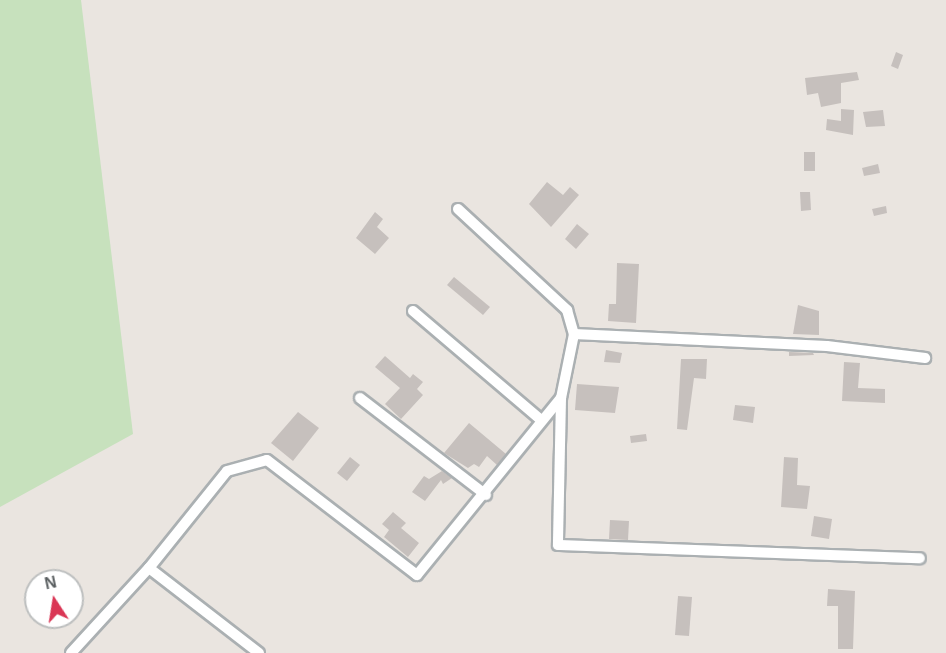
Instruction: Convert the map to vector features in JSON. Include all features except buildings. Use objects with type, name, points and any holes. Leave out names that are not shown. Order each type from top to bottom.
[{"type":"street","points":[[458,209],[567,310],[574,334],[561,398],[558,545],[920,558]]},
{"type":"street","points":[[413,311],[541,420]]},
{"type":"street","points":[[574,334],[827,346],[925,358]]},
{"type":"street","points":[[360,398],[486,495]]},
{"type":"street","points":[[71,653],[149,568],[227,471],[267,460],[417,575],[486,495],[541,420],[561,398]]},
{"type":"street","points":[[149,568],[259,653]]},
{"type":"green space","points":[[0,0],[81,0],[133,434],[0,507]]}]
